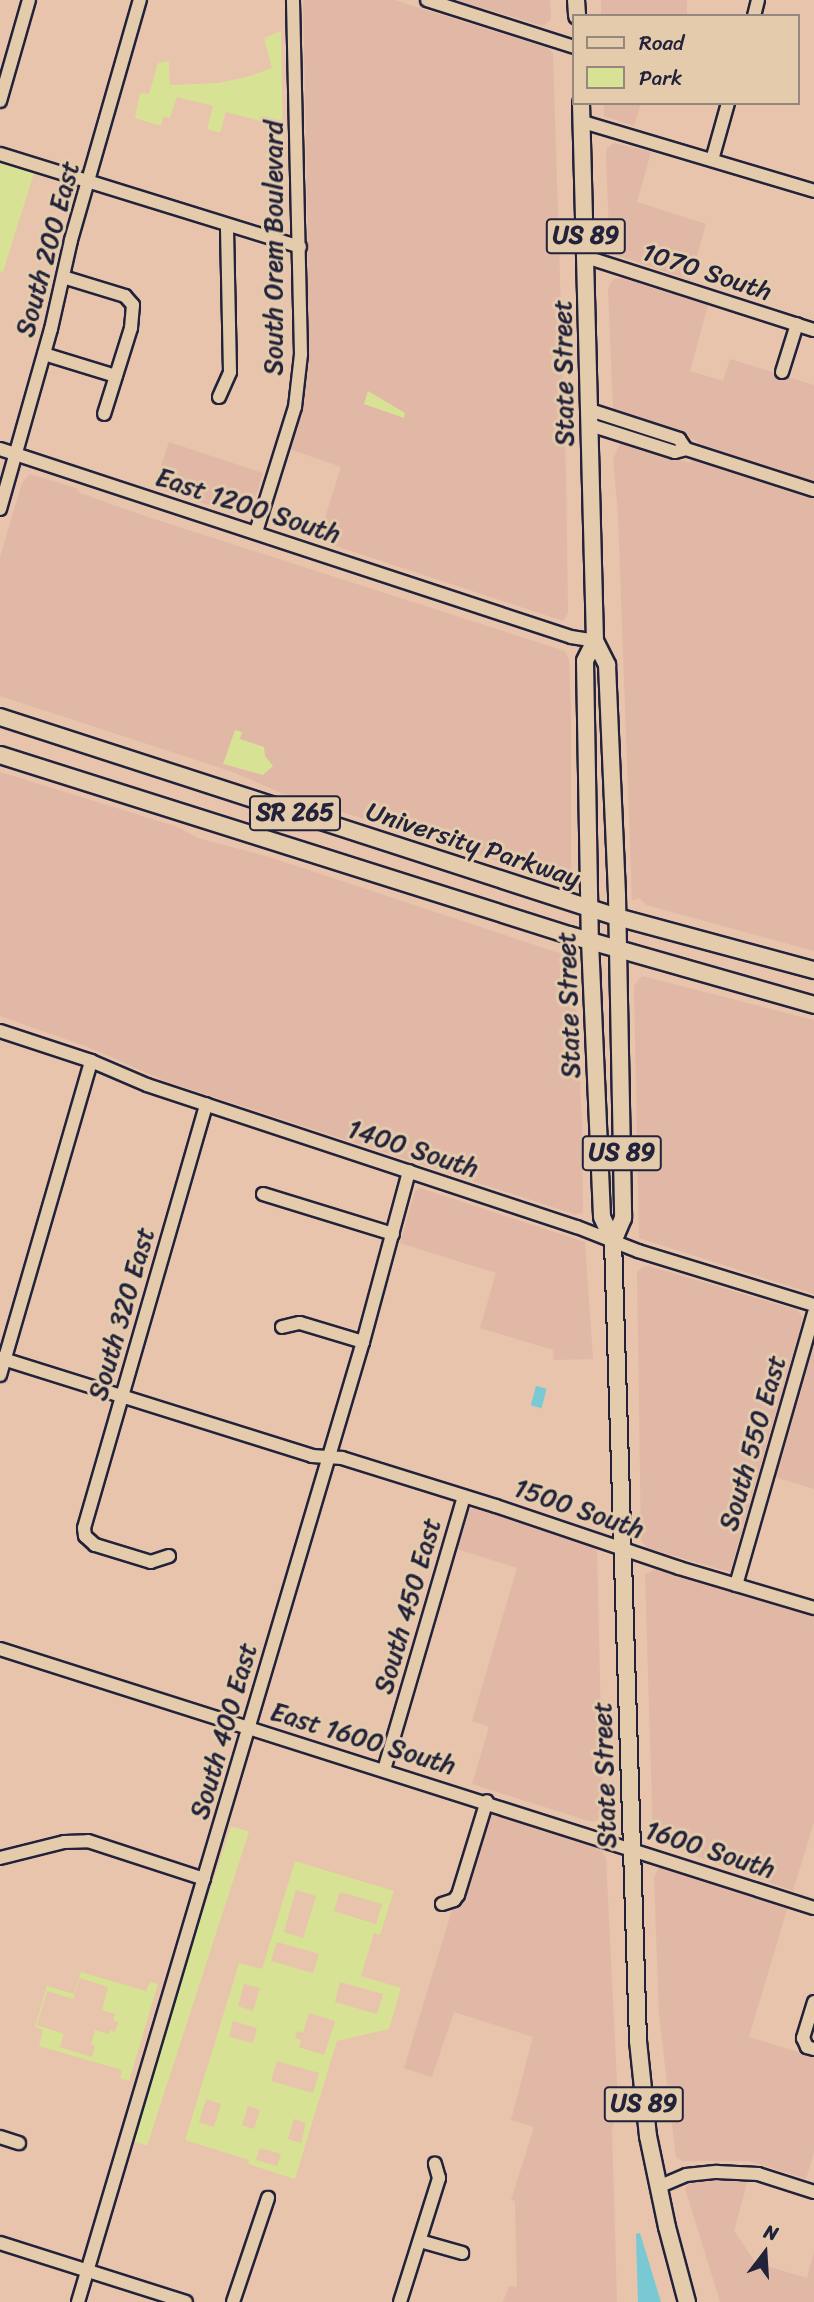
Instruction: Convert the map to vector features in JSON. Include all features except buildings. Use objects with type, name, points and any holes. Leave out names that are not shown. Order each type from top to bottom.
[{"type":"main road","name":"State Street","points":[[582,105],[595,641],[607,665],[617,918],[623,1218],[613,1241]]},
{"type":"main road","name":"State Street","points":[[595,641],[585,661],[590,941],[602,1217],[613,1241],[638,2046],[648,2136],[687,2302]]},
{"type":"main road","name":"University Parkway","points":[[0,717],[617,918],[814,970]]},
{"type":"main road","name":"SR 265","points":[[0,755],[590,941],[814,1005]]},
{"type":"street","points":[[0,101],[29,0]]},
{"type":"street","name":"South 200 East","points":[[0,509],[140,0]]},
{"type":"street","name":"South Orem Boulevard","points":[[256,531],[295,407],[301,354],[293,0]]},
{"type":"street","points":[[427,0],[572,46]]},
{"type":"street","points":[[712,160],[727,105]]},
{"type":"street","points":[[583,122],[814,191]]},
{"type":"street","points":[[0,154],[300,247]]},
{"type":"street","points":[[219,397],[230,372],[227,225]]},
{"type":"street","name":"1070 South","points":[[586,257],[814,330]]},
{"type":"street","points":[[62,277],[125,296],[133,305],[133,320],[104,414]]},
{"type":"street","points":[[782,372],[797,324]]},
{"type":"street","points":[[44,354],[116,376]]},
{"type":"street","points":[[590,417],[679,439],[686,449],[814,490]]},
{"type":"street","name":"East 1200 South","points":[[0,449],[570,636],[595,641]]},
{"type":"street","name":"1400 South","points":[[0,1031],[91,1061],[146,1085],[814,1305]]},
{"type":"street","points":[[0,1375],[2,1359],[91,1061]]},
{"type":"street","name":"South 320 East","points":[[169,1556],[151,1562],[95,1545],[85,1536],[84,1528],[206,1104]]},
{"type":"street","name":"South 400 East","points":[[78,2302],[363,1342],[409,1171]]},
{"type":"street","points":[[263,1194],[393,1234]]},
{"type":"street","name":"South 550 East","points":[[736,1585],[814,1313]]},
{"type":"street","points":[[282,1327],[300,1323],[363,1342]]},
{"type":"street","name":"1500 South","points":[[2,1359],[312,1456],[342,1458],[814,1608]]},
{"type":"street","name":"South 450 East","points":[[384,1769],[464,1496]]},
{"type":"street","name":"East 1600 South","points":[[0,1649],[551,1822]]},
{"type":"street","points":[[442,1904],[454,1900],[458,1895],[487,1801]]},
{"type":"street","name":"1600 South","points":[[551,1822],[814,1908]]},
{"type":"street","points":[[0,1858],[64,1842],[88,1841],[204,1880]]},
{"type":"street","points":[[810,2048],[803,2038],[814,2002]]},
{"type":"street","points":[[0,2137],[19,2143]]},
{"type":"street","points":[[400,2302],[439,2178],[435,2164]]},
{"type":"street","points":[[658,2187],[686,2175],[718,2172],[758,2174],[814,2192]]},
{"type":"street","points":[[233,2302],[268,2198]]},
{"type":"street","points":[[420,2241],[462,2253]]},
{"type":"street","points":[[0,2243],[186,2302]]},
{"type":"shaded area","points":[[303,0],[394,0],[548,48],[553,53],[566,475],[568,613],[563,621],[318,540],[341,467],[290,449],[300,410],[308,252]]},
{"type":"shaded area","points":[[456,0],[550,0],[551,19],[543,26]]},
{"type":"shaded area","points":[[601,0],[687,0],[687,14],[601,14]]},
{"type":"shaded area","points":[[604,105],[640,105],[634,126],[604,116]]},
{"type":"shaded area","points":[[614,143],[651,152],[637,202],[706,224],[690,280],[610,253],[606,155],[607,148]]},
{"type":"shaded area","points":[[621,278],[708,305],[690,371],[723,381],[730,359],[814,385],[814,951],[646,905],[639,898],[632,901],[618,514],[613,459],[620,444],[627,443],[690,463],[698,441],[616,414],[613,409],[608,289],[613,279]]},
{"type":"shaded area","points":[[169,442],[263,473],[252,507],[239,515],[154,487]]},
{"type":"shaded area","points":[[30,474],[76,488],[80,493],[142,515],[565,651],[569,659],[571,710],[571,876],[561,881],[282,793],[230,771],[0,696],[0,557],[22,483]]},
{"type":"shaded area","points":[[0,772],[178,827],[198,838],[269,857],[571,957],[574,964],[582,1122],[583,1213],[574,1214],[165,1081],[88,1047],[0,1016]]},
{"type":"shaded area","points":[[642,976],[814,1020],[814,1294],[639,1238],[634,986]]},
{"type":"shaded area","points":[[420,1188],[585,1242],[593,1359],[554,1360],[553,1350],[480,1328],[496,1273],[400,1243],[415,1191]]},
{"type":"shaded area","points":[[649,1266],[797,1310],[803,1318],[730,1572],[647,1548],[641,1540],[637,1272],[642,1267]]},
{"type":"shaded area","points":[[814,1342],[814,1489],[775,1477]]},
{"type":"shaded area","points":[[477,1508],[593,1545],[597,1551],[603,1810],[597,1821],[589,1821],[472,1784],[489,1727],[472,1721],[517,1568],[457,1549],[468,1510]]},
{"type":"shaded area","points":[[658,1568],[814,1614],[814,1822],[793,1891],[657,1842],[653,1837],[645,1574]]},
{"type":"shaded area","points":[[490,1812],[598,1846],[606,1858],[618,2103],[612,2130],[617,2302],[503,2302],[509,2286],[517,2287],[515,2201],[511,2200],[534,2127],[511,2120],[533,2037],[454,2012],[432,2077],[404,2068],[452,1910],[463,1900]]},
{"type":"shaded area","points":[[670,1866],[788,1906],[749,2037],[814,2057],[814,2153],[806,2179],[749,2161],[682,2161],[676,2157],[659,2015],[654,1877],[659,1868]]},
{"type":"shaded area","points":[[711,2178],[748,2179],[734,2231],[756,2263],[807,2278],[814,2251],[814,2302],[720,2302],[685,2188],[692,2181]]},
{"type":"green space","points":[[281,31],[283,153],[265,157],[272,135],[271,124],[226,112],[220,133],[207,129],[213,106],[177,97],[170,118],[163,117],[161,126],[135,118],[140,93],[149,94],[158,63],[169,61],[170,85],[218,83],[247,77],[272,68],[264,38]]},
{"type":"green space","points":[[0,163],[34,173],[3,272],[0,271]]},
{"type":"green space","points":[[368,391],[405,413],[404,418],[364,404]]},
{"type":"green space","points":[[235,730],[242,732],[240,739],[264,747],[265,756],[273,766],[263,775],[223,764]]},
{"type":"green space","points":[[231,1826],[249,1832],[147,2146],[129,2140]]},
{"type":"green space","points":[[295,1861],[394,1891],[380,1935],[374,1933],[361,1976],[401,1988],[389,2029],[337,2041],[295,2179],[248,2164],[249,2160],[185,2140],[239,1963],[262,1969]],"holes":[[[296,1890],[316,1896],[303,1938],[284,1932]],[[340,1892],[382,1904],[376,1924],[334,1911]],[[277,1942],[319,1954],[313,1973],[271,1961]],[[340,1982],[383,1994],[377,2014],[335,2002]],[[244,1984],[260,1988],[253,2011],[238,2006]],[[309,2013],[335,2021],[324,2055],[299,2047],[301,2040],[295,2038],[297,2031],[303,2033]],[[233,2021],[257,2028],[253,2043],[229,2037]],[[277,2061],[319,2073],[313,2093],[271,2081]],[[206,2099],[221,2104],[214,2127],[199,2122]],[[248,2106],[260,2110],[254,2129],[242,2125]],[[294,2119],[306,2123],[301,2143],[288,2139]],[[260,2148],[281,2154],[277,2166],[256,2160]]]},
{"type":"green space","points":[[81,1972],[146,1991],[150,1982],[158,1984],[129,2081],[120,2078],[122,2070],[39,2046],[43,2030],[35,2027],[47,1986],[74,1994]],"holes":[[[80,1978],[108,1987],[102,2010],[115,2014],[113,2020],[118,2022],[115,2032],[110,2030],[109,2034],[95,2030],[91,2045],[95,2046],[92,2057],[60,2047],[64,2034],[37,2025],[47,1991],[73,1999]]]},
{"type":"water","points":[[536,1386],[547,1389],[541,1408],[531,1405]]},
{"type":"water","points":[[640,2233],[661,2302],[638,2302],[636,2234]]}]
